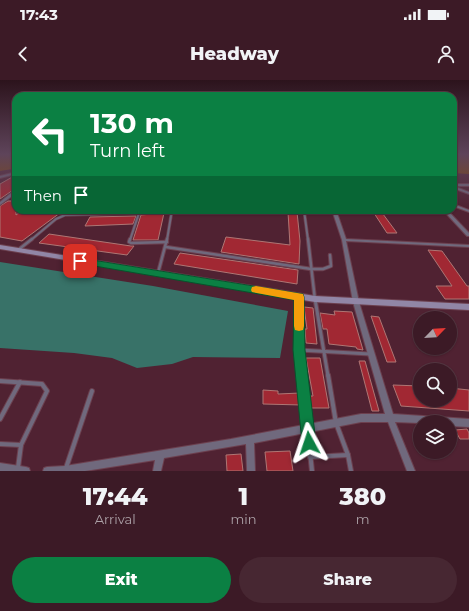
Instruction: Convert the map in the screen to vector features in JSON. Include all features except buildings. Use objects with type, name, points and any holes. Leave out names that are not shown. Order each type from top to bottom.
[{"type":"street","points":[[0,177],[12,174]]},
{"type":"street","points":[[457,186],[469,185]]},
{"type":"street","points":[[457,188],[469,193]]},
{"type":"street","points":[[0,204],[10,196]]},
{"type":"street","points":[[457,206],[469,211]]},
{"type":"street","points":[[335,214],[344,240],[356,302],[371,354],[390,418],[411,471]]},
{"type":"street","points":[[449,214],[469,235]]},
{"type":"street","points":[[344,240],[469,246]]},
{"type":"street","points":[[0,247],[315,300],[469,307]]},
{"type":"street","points":[[47,471],[68,470],[250,440],[361,418],[390,418],[469,423]]},
{"type":"street","points":[[250,440],[251,471]]},
{"type":"street","points":[[157,471],[160,455]]},
{"type":"street","points":[[0,467],[22,470]]},
{"type":"lane","points":[[18,250],[56,219],[65,215],[139,214],[129,242],[167,242]]},
{"type":"lane","points":[[158,274],[166,247],[171,214]]},
{"type":"lane","points":[[304,214],[315,300],[336,423],[348,455],[351,471]]},
{"type":"lane","points":[[166,247],[311,269],[323,269],[332,266],[330,255]]},
{"type":"lane","points":[[299,297],[299,350],[312,471]]},
{"type":"lane","points":[[299,350],[371,354]]},
{"type":"lane","points":[[0,381],[42,384],[47,391],[21,445],[22,470]]},
{"type":"lane","points":[[0,419],[20,382]]},
{"type":"lane","points":[[68,470],[92,391]]},
{"type":"lane","points":[[0,444],[21,445]]},
{"type":"lane","points":[[310,457],[348,455]]},
{"type":"shaded area","points":[[457,172],[469,172],[469,174],[457,173]]},
{"type":"shaded area","points":[[0,262],[153,286],[288,311],[280,358],[193,357],[172,364],[137,368],[112,358],[74,353],[0,348]]},
{"type":"slow traffic","points":[[256,290],[299,297],[299,326]]},
{"type":"route","points":[[80,261],[299,297],[299,350],[309,443]]}]
